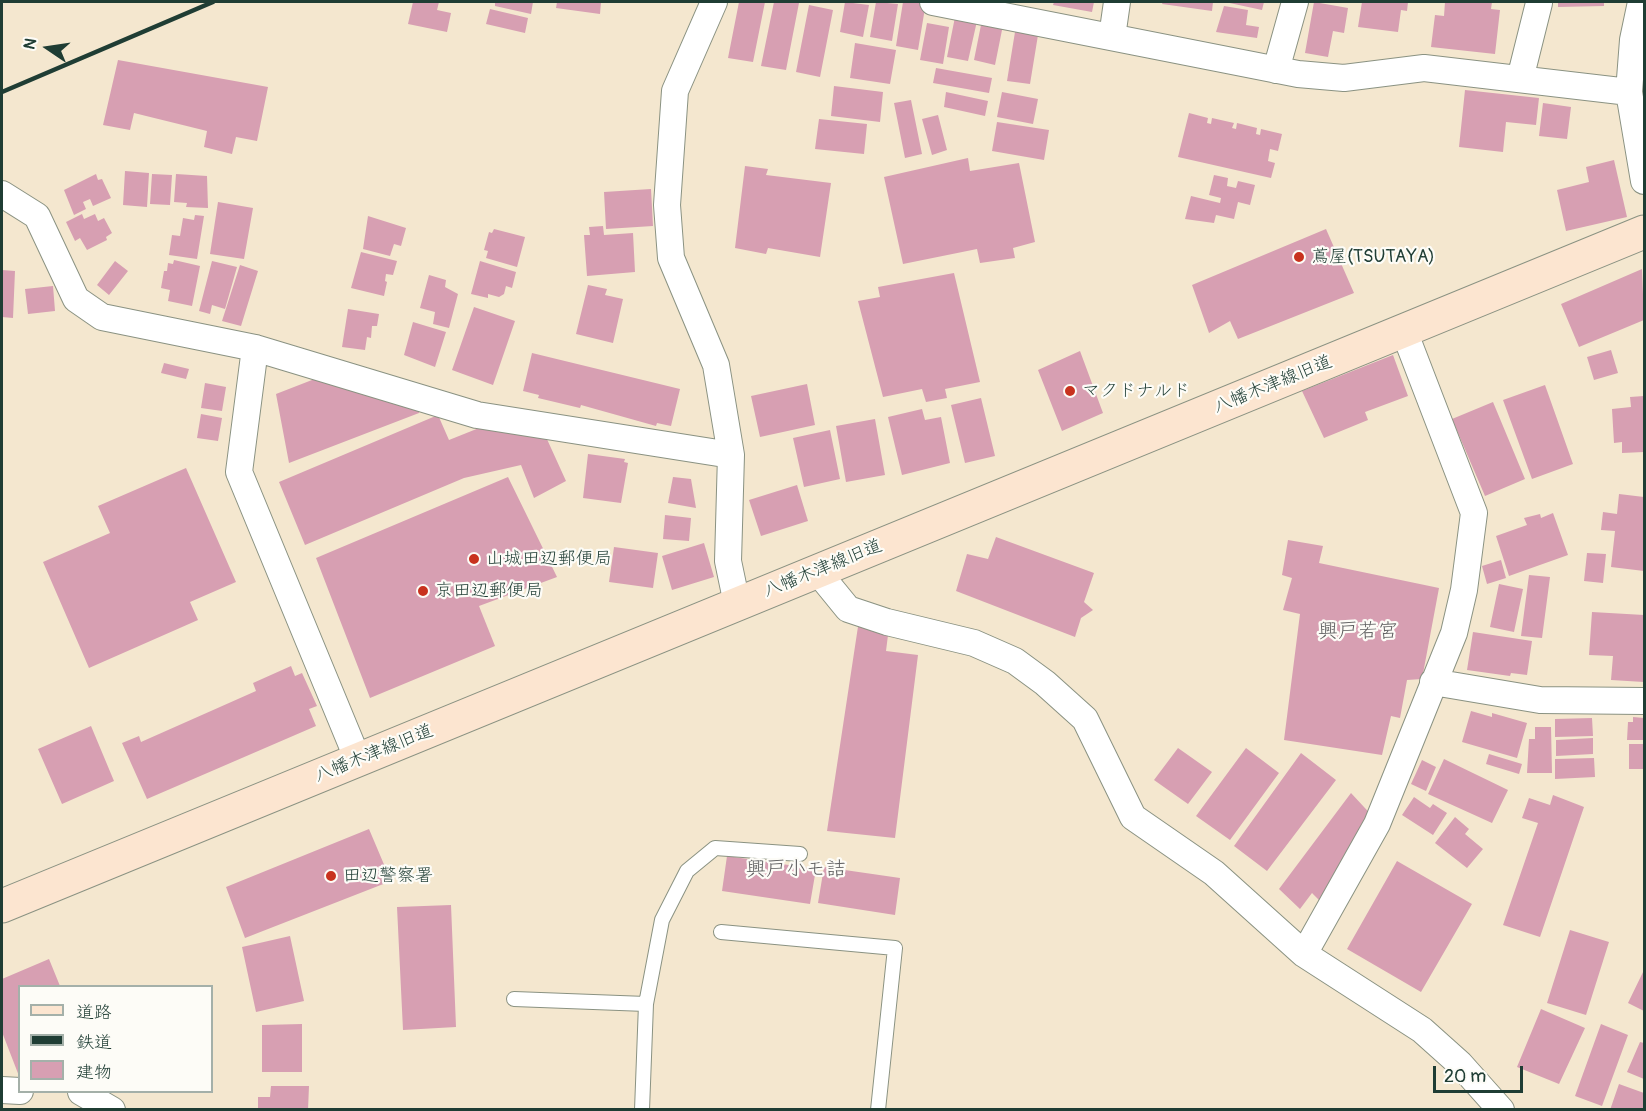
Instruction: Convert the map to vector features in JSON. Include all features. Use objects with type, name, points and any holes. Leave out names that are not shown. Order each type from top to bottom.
[{"type":"street","points":[[714,2],[675,91],[668,205],[671,258],[716,364],[731,455],[728,561],[737,604]]},
{"type":"street","points":[[933,2],[1276,70],[1344,78],[1424,68],[1629,92]]},
{"type":"street","points":[[1112,37],[1117,2]]},
{"type":"street","points":[[1276,70],[1295,2]]},
{"type":"street","points":[[1641,2],[1633,40],[1629,92],[1644,181]]},
{"type":"street","points":[[1520,79],[1539,3]]},
{"type":"street","points":[[2,194],[37,216],[76,299],[102,317],[255,348],[477,415],[731,455]]},
{"type":"street","name":"八幡木津線旧道","points":[[2,906],[1644,232]]},
{"type":"street","points":[[1304,954],[1377,824],[1454,633],[1464,590],[1474,513],[1404,331]]},
{"type":"street","points":[[255,348],[239,472],[358,760]]},
{"type":"street","points":[[817,571],[848,609],[974,643],[1015,661],[1045,683],[1085,719],[1133,817],[1214,873],[1304,954],[1422,1030],[1460,1064],[1501,1110]]},
{"type":"street","points":[[1433,682],[1540,700],[1644,701]]},
{"type":"street","points":[[2,1090],[18,1091]]},
{"type":"street","points":[[83,1093],[112,1110]]},
{"type":"lane","points":[[642,1110],[646,1004],[662,920],[687,871],[715,848],[800,854]]},
{"type":"lane","points":[[721,932],[895,948],[878,1110]]},
{"type":"lane","points":[[514,999],[646,1004]]},
{"type":"building","points":[[413,2],[439,2],[437,10],[451,13],[447,32],[408,24]]},
{"type":"building","points":[[495,2],[533,2],[531,14],[495,6]]},
{"type":"building","points":[[557,2],[601,2],[600,14],[556,8]]},
{"type":"building","points":[[739,2],[765,2],[753,62],[728,58]]},
{"type":"building","points":[[774,2],[799,3],[786,70],[761,66]]},
{"type":"building","points":[[845,2],[869,5],[863,37],[840,32]]},
{"type":"building","points":[[876,2],[898,4],[892,41],[870,37]]},
{"type":"building","points":[[903,2],[926,2],[918,50],[896,46]]},
{"type":"building","points":[[1054,2],[1094,2],[1092,12],[1053,5]]},
{"type":"building","points":[[1163,2],[1213,2],[1212,11],[1162,4]]},
{"type":"building","points":[[1225,2],[1264,2],[1262,10]]},
{"type":"building","points":[[1314,2],[1348,8],[1344,33],[1333,31],[1328,57],[1305,53]]},
{"type":"building","points":[[1362,2],[1408,2],[1407,11],[1401,10],[1398,32],[1358,27]]},
{"type":"building","points":[[1445,2],[1492,2],[1491,9],[1500,10],[1495,54],[1431,47],[1435,15],[1444,16]]},
{"type":"building","points":[[1558,2],[1604,2],[1604,6],[1558,7]]},
{"type":"building","points":[[809,5],[833,10],[820,77],[796,72]]},
{"type":"building","points":[[1224,6],[1248,10],[1246,25],[1259,27],[1257,38],[1216,32]]},
{"type":"building","points":[[490,9],[528,18],[525,33],[486,24]]},
{"type":"building","points":[[955,17],[977,21],[968,61],[947,57]]},
{"type":"building","points":[[982,20],[1003,25],[995,65],[974,60]]},
{"type":"building","points":[[927,23],[949,27],[943,64],[920,60]]},
{"type":"building","points":[[1015,32],[1038,35],[1030,84],[1007,81]]},
{"type":"building","points":[[855,43],[896,50],[890,84],[850,78]]},
{"type":"building","points":[[118,60],[268,87],[257,141],[236,137],[232,154],[204,147],[207,131],[134,113],[130,130],[103,125]]},
{"type":"building","points":[[936,68],[992,78],[989,93],[933,83]]},
{"type":"building","points":[[834,86],[883,92],[880,122],[831,116]]},
{"type":"building","points":[[1465,90],[1539,98],[1536,125],[1506,122],[1503,152],[1459,147]]},
{"type":"building","points":[[946,92],[988,101],[985,116],[944,107]]},
{"type":"building","points":[[1002,92],[1038,99],[1033,124],[997,117]]},
{"type":"building","points":[[911,100],[922,154],[905,158],[894,103]]},
{"type":"building","points":[[1543,103],[1571,107],[1567,139],[1539,136]]},
{"type":"building","points":[[1189,113],[1208,118],[1207,123],[1211,124],[1212,118],[1234,123],[1232,128],[1236,129],[1237,123],[1257,128],[1256,134],[1260,135],[1261,129],[1282,134],[1278,151],[1270,149],[1268,161],[1275,163],[1271,178],[1178,157]]},
{"type":"building","points":[[938,115],[947,150],[932,155],[922,119]]},
{"type":"building","points":[[819,119],[867,124],[864,154],[815,149]]},
{"type":"building","points":[[997,122],[1049,130],[1044,160],[992,151]]},
{"type":"building","points":[[968,158],[970,171],[1019,163],[1035,242],[1013,248],[1015,258],[980,263],[977,249],[903,264],[884,177]]},
{"type":"building","points":[[1614,160],[1627,217],[1566,231],[1557,190],[1589,182],[1586,167]]},
{"type":"building","points":[[745,166],[768,169],[766,175],[831,183],[820,257],[768,248],[766,254],[735,248]]},
{"type":"building","points":[[125,171],[149,173],[147,207],[123,205]]},
{"type":"building","points":[[96,174],[98,180],[102,179],[111,198],[93,206],[90,199],[83,202],[86,209],[74,215],[64,190]]},
{"type":"building","points":[[152,174],[172,175],[170,205],[150,204]]},
{"type":"building","points":[[176,174],[207,176],[208,208],[186,207],[187,203],[174,202]]},
{"type":"building","points":[[1214,175],[1228,178],[1227,186],[1236,188],[1238,181],[1255,185],[1250,205],[1238,202],[1234,219],[1216,215],[1214,223],[1185,219],[1191,196],[1220,203],[1221,198],[1209,195]]},
{"type":"building","points":[[651,189],[653,226],[606,229],[604,192]]},
{"type":"building","points":[[218,202],[253,208],[244,259],[210,254]]},
{"type":"building","points":[[82,214],[84,219],[95,214],[98,221],[104,218],[112,233],[106,237],[107,240],[87,250],[80,238],[75,241],[66,222]]},
{"type":"building","points":[[195,215],[204,216],[197,259],[169,255],[172,235],[180,236],[183,218],[194,220]]},
{"type":"building","points":[[368,216],[406,228],[401,246],[394,244],[390,256],[363,249]]},
{"type":"building","points":[[603,226],[604,235],[633,233],[635,272],[587,276],[584,235],[590,235],[589,227]]},
{"type":"building","points":[[494,229],[525,237],[517,267],[486,258],[488,251],[484,250],[489,232],[492,233]]},
{"type":"building","name":"蔦屋(TSUTAYA)","points":[[1326,229],[1354,293],[1238,339],[1230,321],[1209,333],[1192,285]]},
{"type":"building","points":[[361,252],[397,261],[393,275],[386,274],[384,296],[351,288]]},
{"type":"building","points":[[174,260],[200,266],[192,306],[168,301],[170,290],[161,288],[164,271],[167,271],[168,263],[173,264]]},
{"type":"building","points":[[115,261],[128,271],[109,295],[97,285]]},
{"type":"building","points":[[212,261],[237,267],[225,309],[212,305],[210,314],[199,311]]},
{"type":"building","points":[[480,261],[516,272],[512,288],[506,286],[504,294],[499,297],[488,294],[488,298],[471,294]]},
{"type":"building","points":[[240,265],[258,271],[241,326],[222,321]]},
{"type":"building","points":[[1642,269],[1644,320],[1579,347],[1561,304]]},
{"type":"building","points":[[2,270],[15,271],[13,318],[2,317]]},
{"type":"building","points":[[954,273],[980,382],[945,389],[947,398],[926,402],[922,389],[883,397],[858,301],[880,297],[878,287]]},
{"type":"building","points":[[429,275],[446,280],[445,287],[458,294],[449,328],[433,324],[435,312],[420,308]]},
{"type":"building","points":[[588,285],[607,289],[605,295],[623,299],[613,343],[576,334]]},
{"type":"building","points":[[53,286],[55,311],[28,314],[25,289]]},
{"type":"building","points":[[474,307],[515,321],[493,385],[452,370]]},
{"type":"building","points":[[348,309],[379,314],[377,326],[372,326],[371,338],[367,337],[365,350],[342,347]]},
{"type":"building","points":[[413,322],[446,332],[435,367],[404,355]]},
{"type":"building","points":[[1611,350],[1618,373],[1594,380],[1587,357]]},
{"type":"building","name":"マクドナルド","points":[[1080,351],[1103,413],[1062,431],[1038,370]]},
{"type":"building","points":[[532,353],[680,389],[671,426],[657,423],[656,426],[581,405],[580,408],[538,398],[539,395],[523,391]]},
{"type":"building","points":[[1393,355],[1408,396],[1365,412],[1368,420],[1324,438],[1302,391]]},
{"type":"building","points":[[164,363],[189,369],[186,379],[161,373]]},
{"type":"building","points":[[330,373],[421,398],[419,413],[289,463],[276,394]]},
{"type":"building","points":[[205,383],[226,387],[222,411],[201,408]]},
{"type":"building","points":[[807,384],[815,425],[760,437],[751,396]]},
{"type":"building","points":[[1545,385],[1573,464],[1532,479],[1503,400]]},
{"type":"building","points":[[1644,396],[1644,452],[1622,453],[1622,442],[1614,443],[1612,409],[1631,407],[1630,397]]},
{"type":"building","points":[[981,398],[995,456],[965,463],[951,405]]},
{"type":"building","points":[[1493,402],[1525,479],[1485,496],[1452,419]]},
{"type":"building","points":[[922,409],[925,420],[941,417],[950,463],[902,475],[888,417]]},
{"type":"building","points":[[201,414],[222,418],[218,441],[197,438]]},
{"type":"building","points":[[438,415],[449,440],[479,428],[546,437],[566,481],[534,498],[521,465],[464,478],[305,545],[279,482]]},
{"type":"building","points":[[875,419],[885,475],[846,482],[836,426]]},
{"type":"building","points":[[830,430],[840,479],[804,487],[793,438]]},
{"type":"building","points":[[588,454],[625,459],[624,462],[628,463],[621,503],[583,498]]},
{"type":"building","points":[[186,468],[236,582],[190,602],[198,620],[89,668],[43,562],[110,533],[98,506]]},
{"type":"building","name":"京田辺郵便局","points":[[508,477],[557,577],[479,606],[495,646],[370,698],[316,558]]},
{"type":"building","points":[[673,477],[691,479],[696,508],[668,503]]},
{"type":"building","points":[[797,485],[808,521],[761,536],[749,500]]},
{"type":"building","points":[[1619,494],[1644,497],[1644,571],[1611,567],[1615,531],[1601,530],[1603,512],[1617,514]]},
{"type":"building","points":[[1553,513],[1568,555],[1509,576],[1496,536],[1527,525],[1524,518],[1540,514],[1541,518]]},
{"type":"building","points":[[665,515],[691,518],[689,541],[663,539]]},
{"type":"building","points":[[996,537],[1094,573],[1084,602],[1093,610],[1081,618],[1075,637],[956,591],[967,554],[988,559]]},
{"type":"building","points":[[1288,540],[1323,546],[1319,563],[1439,588],[1422,679],[1407,680],[1400,718],[1391,716],[1382,755],[1284,740],[1300,614],[1283,610],[1292,578],[1282,575]]},
{"type":"building","points":[[704,543],[714,577],[672,590],[662,556]]},
{"type":"building","points":[[614,547],[658,553],[653,588],[609,582]]},
{"type":"building","points":[[1587,553],[1606,554],[1603,583],[1584,581]]},
{"type":"building","points":[[1501,560],[1506,578],[1487,584],[1482,566]]},
{"type":"building","points":[[1529,575],[1550,577],[1542,638],[1521,636]]},
{"type":"building","points":[[1499,584],[1523,589],[1514,632],[1490,627]]},
{"type":"building","points":[[1592,612],[1644,615],[1644,682],[1611,680],[1613,656],[1589,655]]},
{"type":"building","points":[[859,620],[889,627],[886,651],[918,655],[895,838],[827,831]]},
{"type":"building","points":[[1473,632],[1532,641],[1527,675],[1511,673],[1510,676],[1467,670]]},
{"type":"building","points":[[291,666],[295,676],[302,673],[317,706],[309,709],[316,726],[147,799],[122,743],[139,736],[141,742],[256,691],[253,683]]},
{"type":"building","points":[[1471,711],[1492,717],[1492,713],[1527,723],[1517,758],[1462,742]]},
{"type":"building","points":[[1633,717],[1644,718],[1644,740],[1627,740],[1628,722],[1633,722]]},
{"type":"building","points":[[1592,718],[1593,736],[1555,737],[1555,719]]},
{"type":"building","points":[[91,726],[114,781],[62,804],[38,749]]},
{"type":"building","points":[[1535,727],[1551,727],[1552,773],[1527,773],[1529,739],[1535,739]]},
{"type":"building","points":[[1593,738],[1593,754],[1556,756],[1556,740]]},
{"type":"building","points":[[1629,744],[1644,744],[1644,769],[1629,769]]},
{"type":"building","points":[[1178,748],[1212,772],[1188,804],[1154,780]]},
{"type":"building","points":[[1246,748],[1279,773],[1230,840],[1196,816]]},
{"type":"building","points":[[1301,753],[1336,780],[1267,871],[1234,846]]},
{"type":"building","points":[[1489,754],[1522,764],[1519,774],[1486,764]]},
{"type":"building","points":[[1594,758],[1595,777],[1555,779],[1555,759]]},
{"type":"building","points":[[1444,759],[1508,790],[1492,823],[1428,794]]},
{"type":"building","points":[[1422,760],[1436,767],[1426,791],[1411,784]]},
{"type":"building","points":[[1351,793],[1377,821],[1321,902],[1312,893],[1300,909],[1279,889]]},
{"type":"building","points":[[1553,795],[1584,807],[1540,937],[1503,925],[1538,823],[1522,818],[1529,798],[1550,805]]},
{"type":"building","points":[[1414,797],[1430,808],[1433,804],[1447,813],[1433,835],[1402,815]]},
{"type":"building","points":[[1455,817],[1469,829],[1465,834],[1483,849],[1467,868],[1435,843]]},
{"type":"building","name":"田辺警察署","points":[[369,829],[391,881],[245,938],[226,887]]},
{"type":"building","points":[[727,856],[816,869],[810,904],[722,891]]},
{"type":"building","points":[[1397,861],[1472,904],[1421,992],[1347,949]]},
{"type":"building","points":[[824,867],[900,878],[895,915],[818,903]]},
{"type":"building","points":[[451,905],[456,1027],[403,1030],[397,907]]},
{"type":"building","points":[[1570,930],[1609,942],[1586,1015],[1547,1003]]},
{"type":"building","points":[[290,936],[304,1001],[256,1012],[242,947]]},
{"type":"building","points":[[49,959],[60,985],[18,985],[18,1073],[2,1032],[2,979]]},
{"type":"building","points":[[1644,970],[1644,1011],[1628,1003]]},
{"type":"building","points":[[1541,1009],[1585,1028],[1559,1084],[1517,1067]]},
{"type":"building","points":[[302,1024],[302,1072],[262,1072],[262,1025]]},
{"type":"building","points":[[1601,1024],[1628,1035],[1602,1106],[1575,1096]]},
{"type":"building","points":[[1640,1042],[1644,1043],[1644,1079],[1627,1072]]},
{"type":"building","points":[[1619,1084],[1644,1093],[1644,1110],[1610,1110]]},
{"type":"building","points":[[271,1086],[309,1086],[308,1110],[258,1110],[258,1097],[270,1097]]},
{"type":"railway","points":[[2,92],[213,2]]},
{"type":"place","name":"蔦屋(TSUTAYA)","points":[[1299,257]]},
{"type":"place","name":"マクドナルド","points":[[1070,391]]},
{"type":"place","name":"山城田辺郵便局","points":[[474,559]]},
{"type":"place","name":"京田辺郵便局","points":[[423,591]]},
{"type":"place","name":"田辺警察署","points":[[331,876]]},
{"type":"district","name":"興戸若宮","points":[[1358,632]]},
{"type":"district","name":"興戸小モ詰","points":[[796,870]]}]
